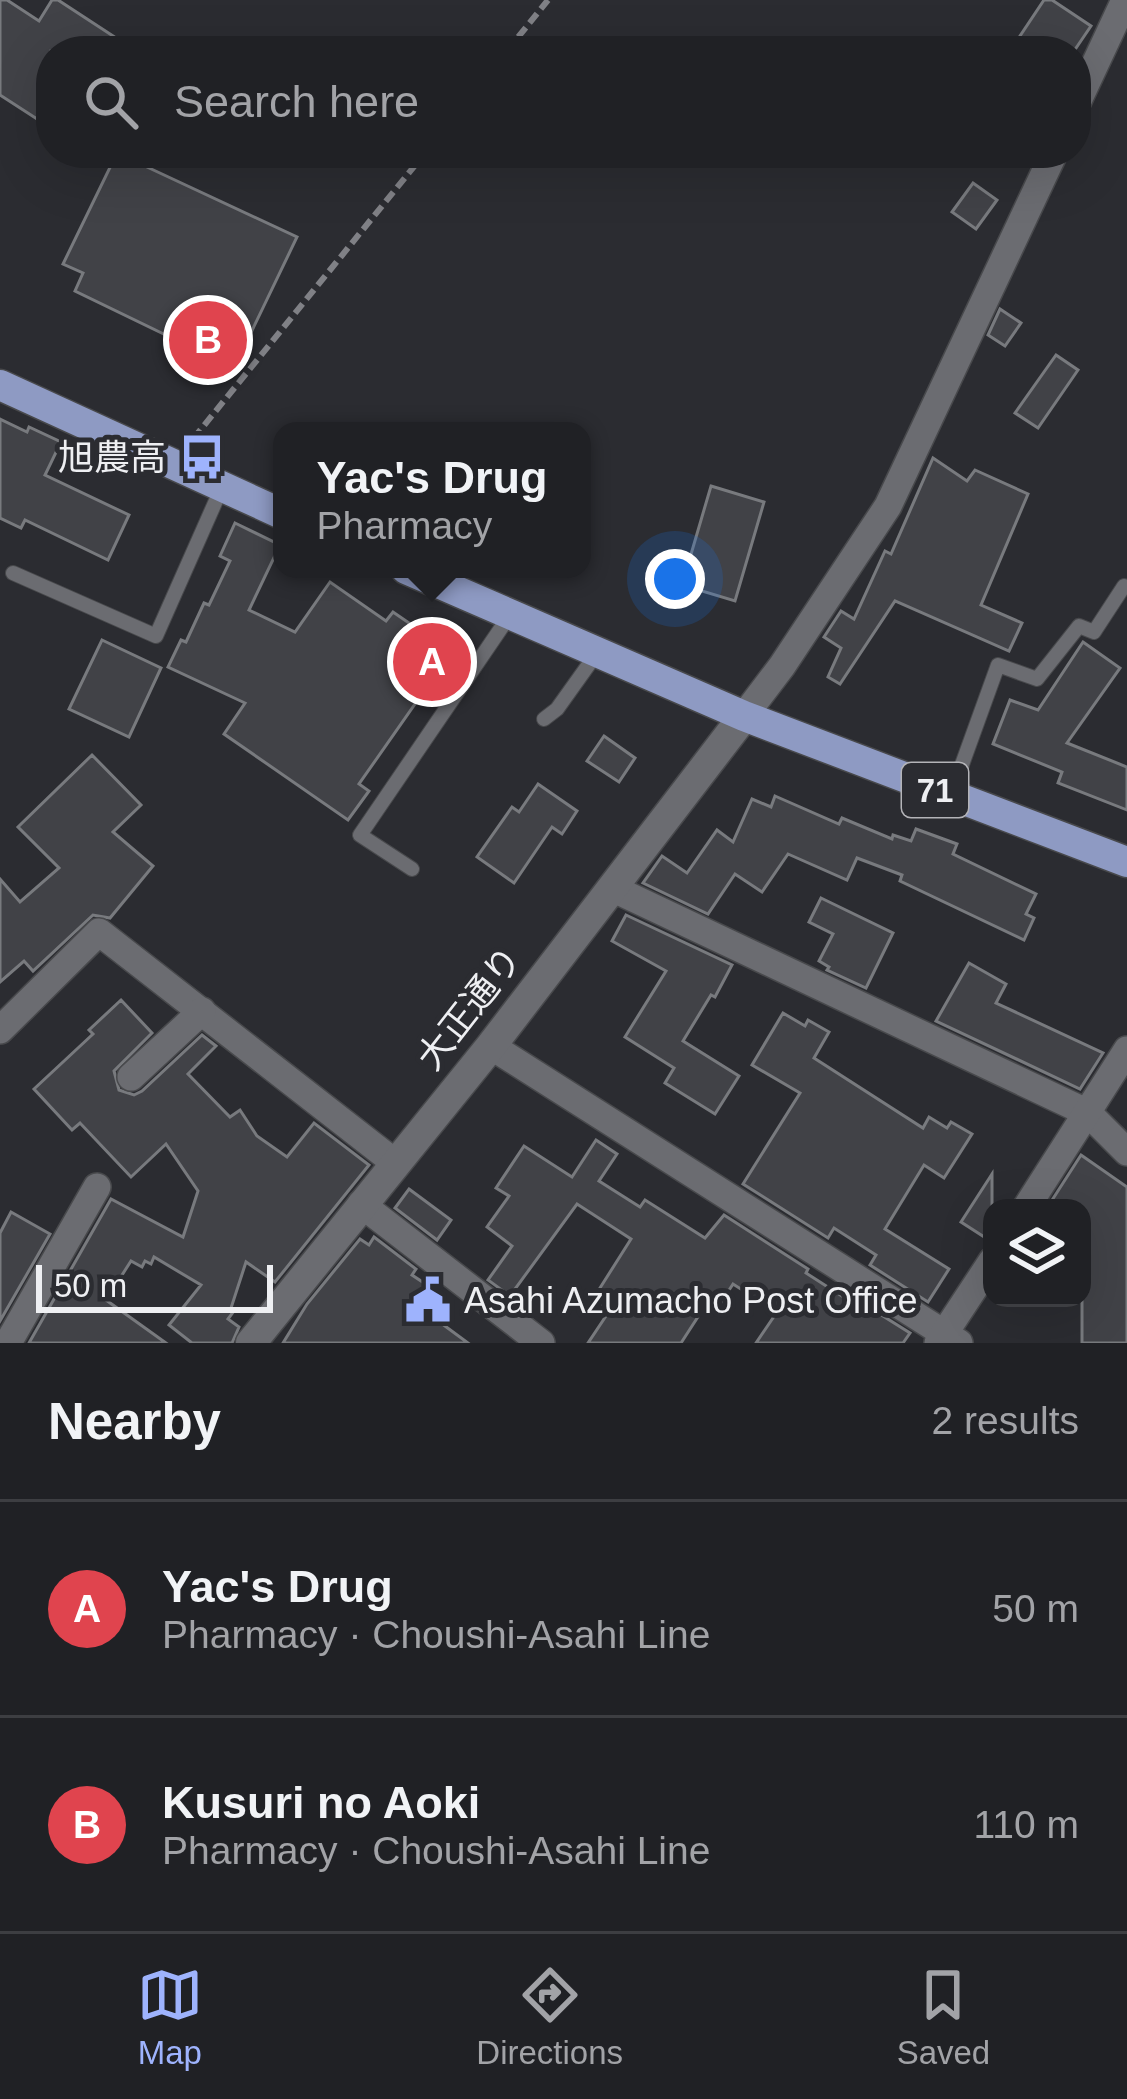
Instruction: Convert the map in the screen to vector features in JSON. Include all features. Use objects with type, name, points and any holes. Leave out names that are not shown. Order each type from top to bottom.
[{"type":"main road","points":[[0,385],[273,510]]},
{"type":"main road","name":"71","points":[[426,578],[744,716],[1127,862]]},
{"type":"street","points":[[1091,73],[1125,0]]},
{"type":"street","points":[[744,716],[888,506],[1047,168]]},
{"type":"street","name":"大正通り","points":[[251,1343],[490,1046],[744,716]]},
{"type":"street","points":[[612,888],[1088,1113],[1127,1151]]},
{"type":"street","points":[[0,1030],[99,932],[394,1162]]},
{"type":"street","points":[[131,1077],[202,1011]]},
{"type":"street","points":[[490,1046],[947,1340],[983,1277]]},
{"type":"street","points":[[1032,1199],[1127,1049]]},
{"type":"street","points":[[8,1343],[97,1187]]},
{"type":"street","points":[[361,1204],[542,1343]]},
{"type":"lane","points":[[14,573],[156,636],[222,488]]},
{"type":"lane","points":[[951,796],[998,665],[1037,679],[1079,626],[1094,632],[1124,586]]},
{"type":"lane","points":[[412,869],[360,835],[510,615]]},
{"type":"lane","points":[[544,719],[557,709],[597,652]]},
{"type":"lane","points":[[466,679],[486,689]]},
{"type":"path","points":[[519,36],[548,0]]},
{"type":"path","points":[[172,466],[412,168]]},
{"type":"building","points":[[0,0],[39,21],[52,0],[58,0],[113,36],[36,36],[36,118],[0,95]]},
{"type":"building","points":[[1044,0],[1052,0],[1091,26],[1084,36],[1020,36]]},
{"type":"building","points":[[110,168],[149,168],[297,237],[234,368],[75,291],[83,273],[63,264]]},
{"type":"building","points":[[973,183],[997,200],[976,229],[952,212]]},
{"type":"building","points":[[1000,309],[1021,323],[1005,346],[988,335]]},
{"type":"building","points":[[1056,355],[1078,370],[1038,428],[1015,413]]},
{"type":"building","points":[[0,419],[61,442],[45,475],[129,515],[108,560],[25,520],[21,528],[0,518]]},
{"type":"building","points":[[933,458],[967,481],[975,470],[1028,494],[981,605],[1022,623],[1009,651],[895,601],[840,684],[828,677],[841,648],[824,637],[841,611],[854,619],[885,551],[891,554]]},
{"type":"building","points":[[711,486],[764,502],[735,601],[682,585]]},
{"type":"building","points":[[235,523],[273,542],[273,560],[249,610],[295,632],[330,582],[386,621],[393,612],[441,645],[407,694],[417,701],[359,784],[369,791],[348,820],[224,734],[245,703],[168,667],[204,603],[209,605],[230,561],[220,556]]},
{"type":"building","points":[[102,640],[161,668],[129,737],[69,709]]},
{"type":"building","points":[[1083,642],[1120,668],[1067,743],[1127,767],[1127,810],[1058,783],[1062,772],[993,744],[1010,700],[1038,710]]},
{"type":"building","points":[[604,736],[635,758],[619,782],[587,761]]},
{"type":"building","points":[[92,755],[141,805],[113,832],[153,866],[110,918],[93,915],[33,971],[24,961],[0,982],[0,879],[20,902],[59,868],[18,827]]},
{"type":"building","points":[[538,784],[577,811],[562,834],[552,827],[514,883],[477,857],[512,807],[519,812]]},
{"type":"building","points":[[775,796],[839,824],[842,818],[892,839],[893,835],[911,841],[916,829],[957,844],[953,854],[1036,894],[1026,914],[1034,918],[1024,940],[900,881],[902,875],[857,858],[847,880],[788,854],[762,892],[735,874],[708,914],[643,883],[662,856],[687,873],[717,830],[733,842],[752,799],[771,807]]},
{"type":"building","points":[[821,898],[893,933],[866,988],[827,970],[819,961],[833,934],[809,922]]},
{"type":"building","points":[[626,915],[732,965],[683,1041],[739,1076],[715,1114],[665,1083],[674,1068],[625,1037],[666,971],[612,941]]},
{"type":"building","points":[[969,963],[1006,984],[996,1003],[1103,1053],[1080,1089],[936,1021]]},
{"type":"building","points":[[121,1000],[152,1033],[114,1071],[119,1090],[134,1095],[142,1091],[202,1035],[216,1046],[188,1074],[230,1117],[240,1110],[257,1136],[287,1157],[314,1123],[369,1165],[275,1282],[246,1262],[228,1319],[239,1327],[232,1343],[192,1343],[169,1325],[201,1285],[154,1257],[142,1267],[131,1261],[106,1300],[166,1343],[29,1343],[111,1199],[183,1237],[198,1191],[166,1144],[131,1177],[80,1123],[72,1130],[34,1089],[93,1034],[89,1030]]},
{"type":"building","points":[[783,1013],[805,1026],[808,1020],[829,1032],[814,1058],[923,1128],[929,1117],[947,1128],[951,1122],[972,1134],[944,1178],[924,1165],[885,1229],[949,1269],[928,1302],[870,1265],[876,1255],[834,1228],[828,1238],[743,1184],[800,1093],[752,1065]]},
{"type":"building","points":[[596,1140],[617,1154],[599,1181],[640,1207],[645,1200],[705,1238],[724,1215],[848,1300],[851,1296],[910,1333],[903,1343],[756,1343],[777,1312],[733,1284],[715,1312],[705,1306],[681,1343],[588,1343],[610,1310],[593,1299],[631,1239],[577,1204],[510,1296],[488,1280],[512,1246],[487,1227],[509,1196],[496,1188],[524,1146],[572,1177]]},
{"type":"building","points":[[1081,1155],[1127,1187],[1127,1343],[1082,1343],[1082,1307],[1091,1307],[1091,1199],[1053,1199]]},
{"type":"building","points":[[992,1174],[992,1199],[983,1199],[983,1236],[961,1222]]},
{"type":"building","points":[[409,1189],[451,1220],[437,1240],[395,1208]]},
{"type":"building","points":[[11,1212],[50,1234],[0,1321],[0,1233]]},
{"type":"building","points":[[374,1237],[416,1269],[412,1275],[427,1285],[417,1299],[429,1307],[426,1312],[468,1343],[283,1343],[307,1304],[360,1239],[369,1245]]},
{"type":"place","name":"Kusuri no Aoki","points":[[208,340]]},
{"type":"place","name":"旭農高","points":[[202,457]]},
{"type":"place","name":"Yac's Drug","points":[[432,662]]},
{"type":"place","name":"Asahi Azumacho Post Office","points":[[428,1300]]}]
